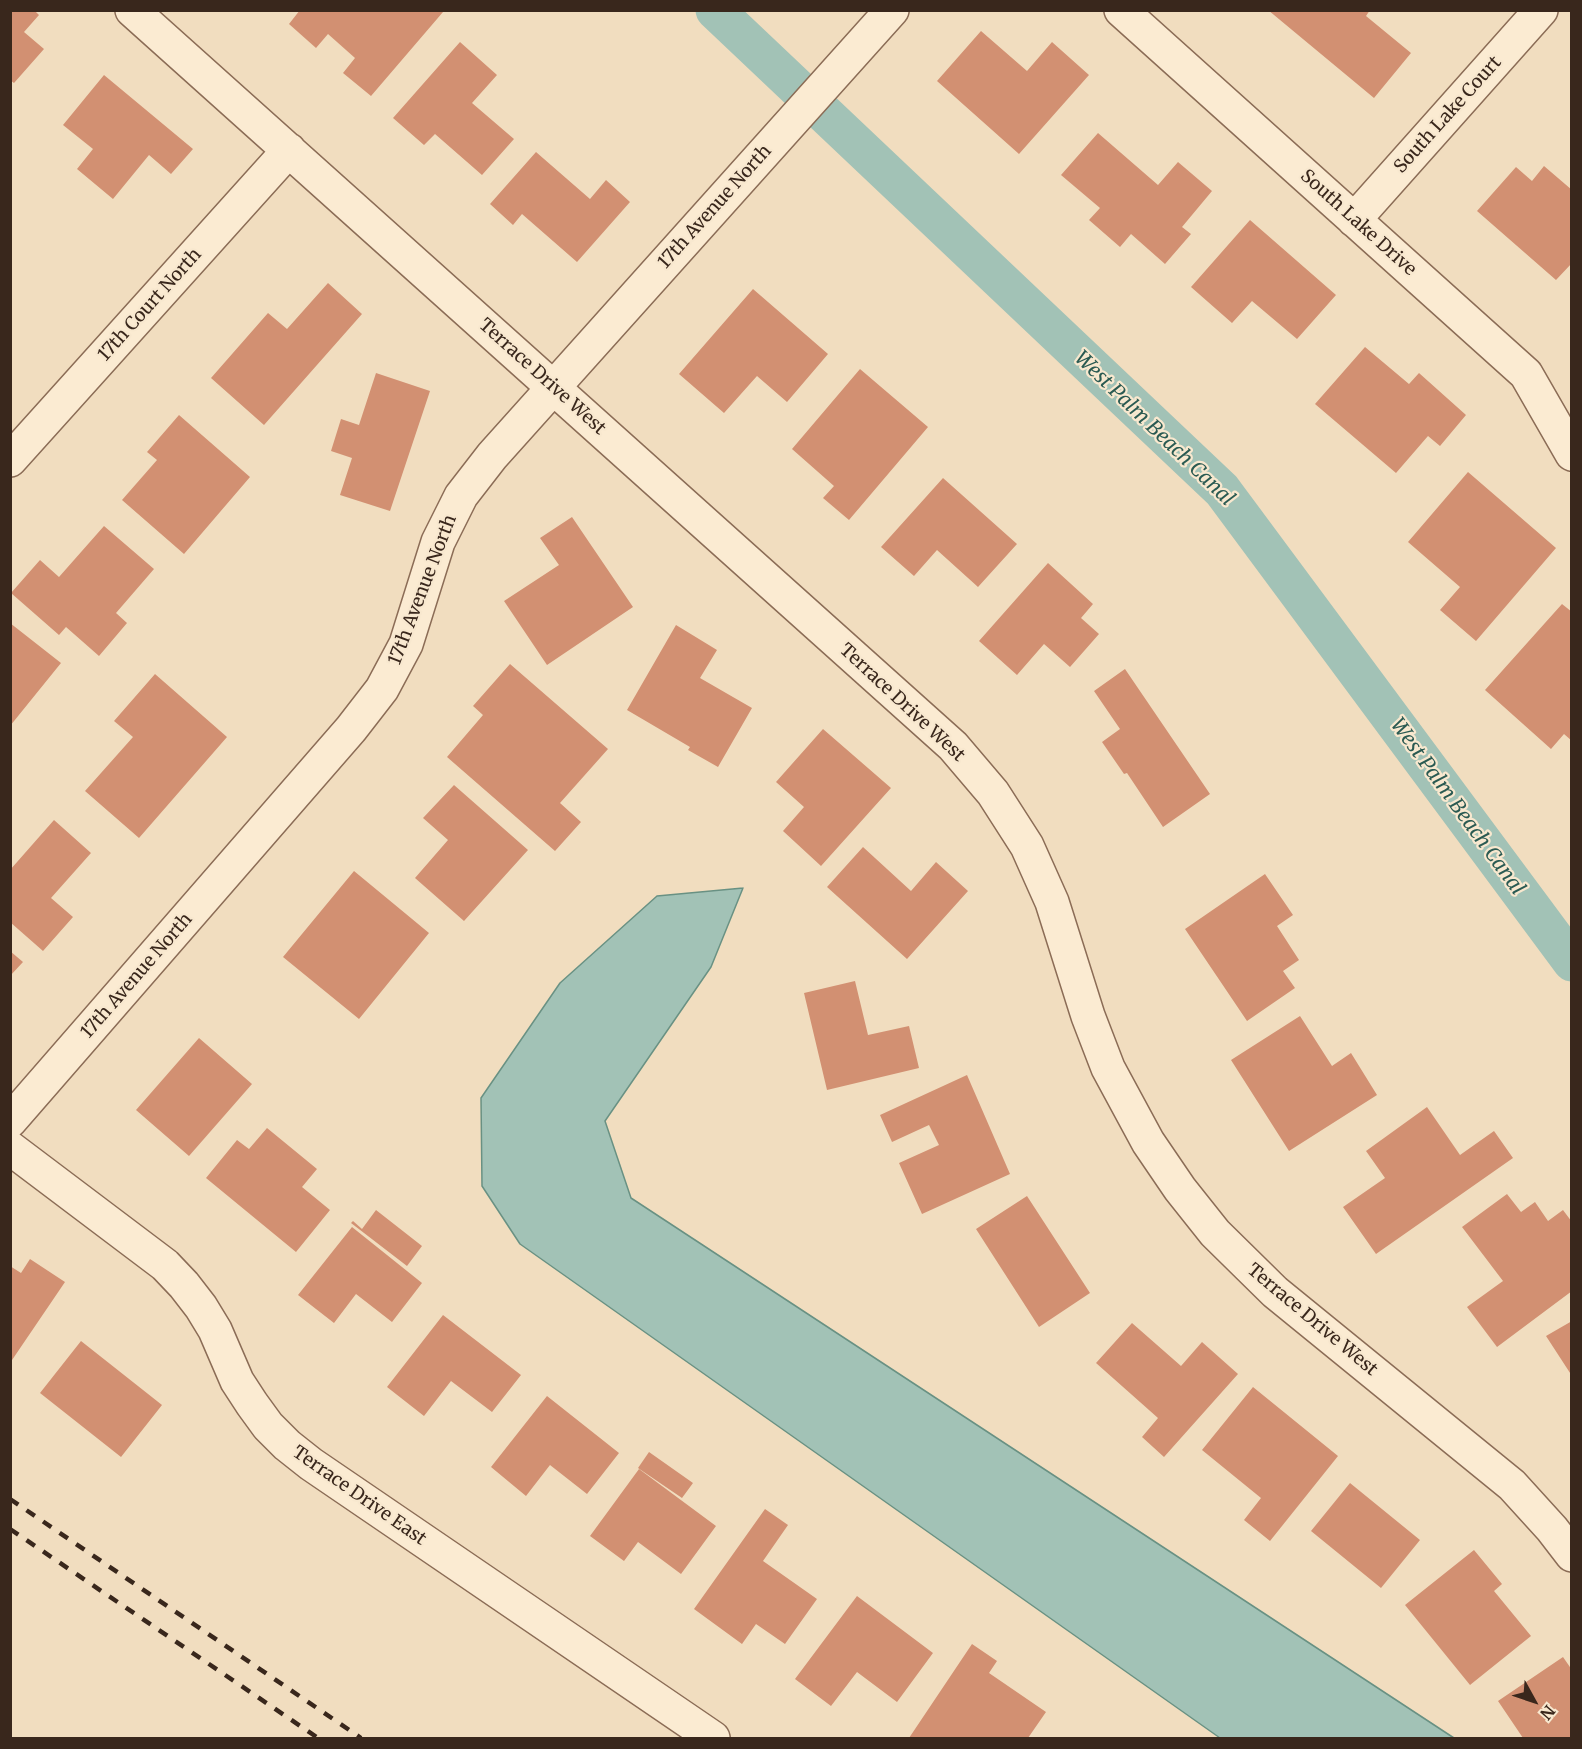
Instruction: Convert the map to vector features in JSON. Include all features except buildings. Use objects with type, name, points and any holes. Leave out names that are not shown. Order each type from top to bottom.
[{"type":"street","name":"Terrace Drive West","points":[[132,10],[953,746],[993,793],[1027,846],[1052,902],[1088,1016],[1108,1068],[1148,1142],[1180,1189],[1215,1233],[1275,1292],[1512,1485],[1552,1528],[1572,1555]]},
{"type":"street","name":"17th Avenue North","points":[[10,1121],[351,729],[382,688],[406,644],[438,542],[461,496],[492,456],[892,10]]},
{"type":"street","name":"South Lake Drive","points":[[1121,10],[1526,374],[1572,454]]},
{"type":"street","name":"South Lake Court","points":[[1354,220],[1541,10]]},
{"type":"street","name":"17th Court North","points":[[10,460],[289,150]]},
{"type":"street","name":"Terrace Drive East","points":[[10,1148],[165,1265],[184,1285],[215,1330],[237,1381],[268,1426],[287,1445],[330,1477],[712,1738]]},
{"type":"shaded area","points":[[743,888],[711,967],[605,1121],[631,1198],[1454,1738],[1220,1738],[520,1244],[482,1186],[481,1098],[560,983],[657,896]]},
{"type":"waterway","name":"West Palm Beach Canal","points":[[715,10],[1222,490],[1572,962]]},
{"type":"railway","points":[[10,1499],[361,1738]]},
{"type":"railway","points":[[10,1529],[318,1738]]}]
